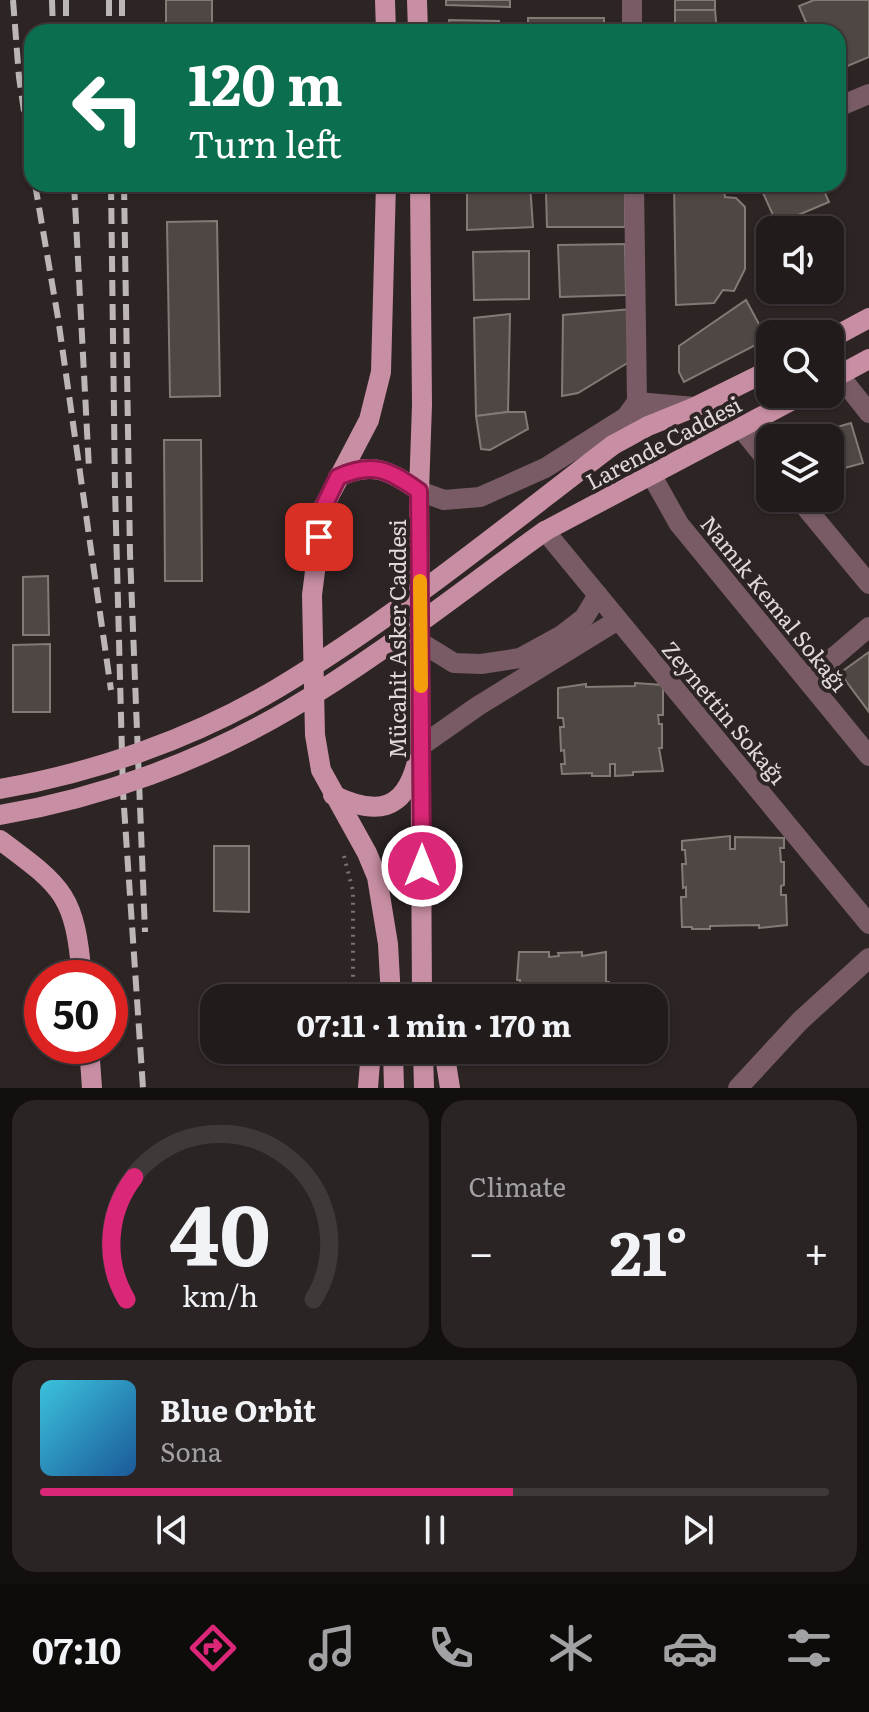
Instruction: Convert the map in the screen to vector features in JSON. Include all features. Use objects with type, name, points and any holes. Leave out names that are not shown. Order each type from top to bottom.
[{"type":"main road","points":[[385,0],[386,24]]},
{"type":"main road","points":[[417,0],[418,24]]},
{"type":"main road","points":[[386,192],[381,372],[369,420],[323,508],[312,595],[315,735],[321,770],[377,877],[383,904],[388,984]]},
{"type":"main road","name":"Mücahit Asker Caddesi","points":[[420,192],[422,984]]},
{"type":"main road","points":[[844,331],[869,318]]},
{"type":"main road","points":[[844,373],[869,359]]},
{"type":"main road","name":"Larende Caddesi","points":[[0,789],[76,772],[142,751],[203,726],[278,688],[394,610],[613,445],[756,377]]},
{"type":"main road","name":"Larende Caddesi","points":[[0,815],[59,803],[130,782],[260,726],[346,673],[545,531],[778,408]]},
{"type":"main road","points":[[338,477],[358,468],[381,470],[419,491]]},
{"type":"main road","points":[[333,795],[359,807],[379,806],[399,799],[412,779],[421,746]]},
{"type":"main road","points":[[0,840],[49,878],[64,895],[78,933],[80,960]]},
{"type":"main road","points":[[421,962],[427,984]]},
{"type":"main road","points":[[90,1064],[92,1088]]},
{"type":"main road","points":[[368,1088],[370,1064]]},
{"type":"main road","points":[[393,1064],[394,1088]]},
{"type":"main road","points":[[423,1064],[424,1088]]},
{"type":"main road","points":[[446,1064],[450,1088]]},
{"type":"street","points":[[632,0],[632,24]]},
{"type":"street","points":[[846,104],[869,94]]},
{"type":"street","points":[[634,192],[637,402],[648,426]]},
{"type":"street","points":[[844,388],[869,413]]},
{"type":"street","points":[[419,491],[444,500],[480,497],[545,468],[626,417],[637,402]]},
{"type":"street","points":[[637,402],[695,407]]},
{"type":"street","points":[[741,428],[756,447]]},
{"type":"street","name":"Namık Kemal Sokağı","points":[[652,476],[679,524],[869,756]]},
{"type":"street","points":[[810,512],[869,584]]},
{"type":"street","name":"Zeynettin Sokağı","points":[[545,531],[869,924]]},
{"type":"street","points":[[420,642],[454,663],[481,664],[520,658],[562,635],[584,618],[598,595]]},
{"type":"street","points":[[421,746],[478,706],[618,620]]},
{"type":"street","points":[[807,680],[869,627]]},
{"type":"street","points":[[738,1088],[800,1021],[869,958]]},
{"type":"building","points":[[166,0],[212,0],[212,24],[166,24]]},
{"type":"building","points":[[446,0],[510,0],[510,7],[446,5]]},
{"type":"building","points":[[675,0],[715,0],[715,10],[675,10]]},
{"type":"building","points":[[814,0],[869,0],[869,57],[846,67],[846,24],[807,24],[799,6]]},
{"type":"building","points":[[675,10],[715,10],[716,24],[675,24]]},
{"type":"building","points":[[528,18],[604,18],[604,24],[528,24]]},
{"type":"building","points":[[449,20],[499,21],[499,24],[449,24]]},
{"type":"building","points":[[467,192],[531,192],[533,227],[467,230]]},
{"type":"building","points":[[546,192],[625,192],[625,227],[547,227]]},
{"type":"building","points":[[674,192],[724,192],[725,197],[736,198],[745,207],[745,269],[734,291],[723,290],[714,303],[676,305]]},
{"type":"building","points":[[763,192],[825,192],[829,202],[796,216],[773,216]]},
{"type":"building","points":[[217,221],[220,396],[170,397],[167,222]]},
{"type":"building","points":[[625,244],[626,295],[560,297],[558,245]]},
{"type":"building","points":[[529,251],[529,299],[474,300],[473,252]]},
{"type":"building","points":[[746,300],[757,320],[756,345],[684,382],[679,372],[679,346]]},
{"type":"building","points":[[631,309],[629,362],[578,393],[562,396],[563,315]]},
{"type":"building","points":[[510,314],[508,412],[476,416],[474,318]]},
{"type":"building","points":[[525,412],[528,429],[490,450],[481,449],[476,416]]},
{"type":"building","points":[[851,423],[863,463],[844,468],[844,425]]},
{"type":"building","points":[[164,440],[201,440],[202,581],[165,581]]},
{"type":"building","points":[[48,576],[49,635],[23,635],[23,577]]},
{"type":"building","points":[[50,644],[50,712],[13,712],[13,645]]},
{"type":"building","points":[[869,652],[869,712],[840,673]]},
{"type":"building","points":[[635,683],[663,685],[663,715],[658,715],[659,724],[662,724],[662,748],[659,748],[663,771],[615,776],[615,764],[610,764],[610,776],[562,774],[561,764],[565,764],[560,727],[564,727],[563,718],[558,718],[558,688],[586,684],[586,687],[635,686]]},
{"type":"building","points":[[730,836],[730,849],[735,849],[735,837],[784,838],[784,848],[780,848],[781,862],[784,862],[781,895],[786,895],[787,925],[759,928],[759,925],[710,926],[710,929],[682,927],[681,897],[686,897],[686,887],[683,888],[682,864],[686,864],[682,841]]},
{"type":"building","points":[[214,846],[249,846],[249,912],[214,911]]},
{"type":"building","points":[[519,952],[549,952],[549,957],[559,956],[558,953],[582,952],[582,956],[606,952],[606,982],[609,984],[520,984],[517,980]]},
{"type":"railway","points":[[13,0],[24,111]]},
{"type":"railway","points":[[52,0],[53,24]]},
{"type":"railway","points":[[66,0],[66,24]]},
{"type":"railway","points":[[109,0],[109,24]]},
{"type":"railway","points":[[122,0],[122,24]]},
{"type":"railway","points":[[36,192],[58,318],[111,690]]},
{"type":"railway","points":[[74,192],[89,469]]},
{"type":"railway","points":[[111,192],[123,792],[143,1088]]},
{"type":"railway","points":[[124,192],[130,554],[145,932]]},
{"type":"slow traffic","points":[[420,581],[421,686]]},
{"type":"route","points":[[319,537],[323,508],[338,477],[358,468],[381,470],[419,491],[422,866]]}]
